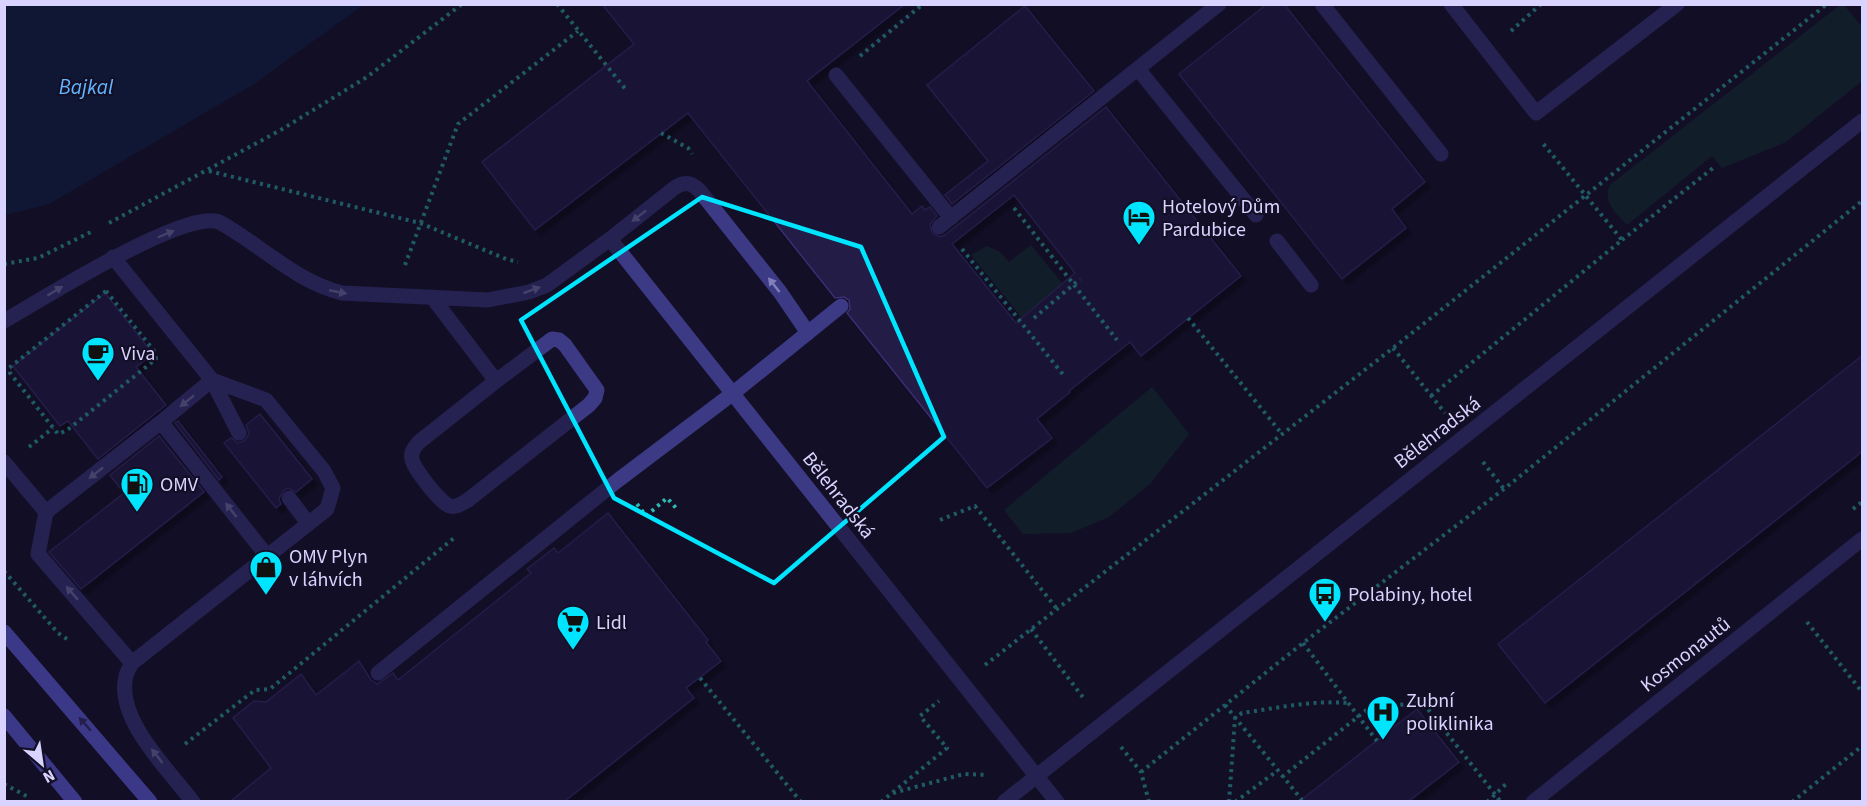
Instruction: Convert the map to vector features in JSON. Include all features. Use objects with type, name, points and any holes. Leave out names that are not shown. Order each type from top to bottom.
[{"type":"main road","points":[[4,632],[150,801]]},
{"type":"main road","points":[[4,716],[75,801]]},
{"type":"street","points":[[836,75],[944,223],[1219,4]]},
{"type":"street","points":[[1322,4],[1441,154]]},
{"type":"street","points":[[1451,4],[1536,112],[1677,4]]},
{"type":"street","points":[[1138,69],[1256,215]]},
{"type":"street","name":"Bělehradská","points":[[1004,801],[1863,121]]},
{"type":"street","points":[[4,321],[113,257],[198,221],[218,221],[303,279],[324,289],[342,293],[488,300],[510,297],[547,285],[682,183],[691,184],[699,190],[780,292],[808,333]]},
{"type":"street","name":"Bělehradská","points":[[610,239],[1037,777]]},
{"type":"street","points":[[1277,242],[1311,285]]},
{"type":"street","points":[[113,257],[212,381],[238,433]]},
{"type":"street","points":[[432,297],[496,381]]},
{"type":"street","points":[[378,672],[617,481],[732,394],[842,306]]},
{"type":"street","points":[[552,339],[559,340],[565,345],[597,390],[595,398],[589,405],[468,500],[458,506],[449,506],[442,501],[416,468],[412,459],[412,451],[419,442],[496,381],[552,339]]},
{"type":"street","points":[[132,663],[38,554],[46,512],[212,381]]},
{"type":"street","points":[[193,801],[138,732],[131,717],[125,688],[126,676],[132,663],[327,509],[333,489],[324,471],[266,400],[212,381]]},
{"type":"street","points":[[161,422],[267,556]]},
{"type":"street","points":[[4,462],[46,512]]},
{"type":"street","points":[[289,498],[308,523]]},
{"type":"street","name":"Kosmonautů","points":[[1533,801],[1863,539]]},
{"type":"street","points":[[1037,777],[1057,801]]},
{"type":"path","points":[[102,227],[209,171],[367,77],[462,4]]},
{"type":"path","points":[[557,4],[627,91]]},
{"type":"path","points":[[836,75],[923,4]]},
{"type":"path","points":[[1503,39],[1541,4]]},
{"type":"path","points":[[881,801],[947,748],[921,716],[1827,4]]},
{"type":"path","points":[[405,266],[458,124],[578,31]]},
{"type":"path","points":[[661,133],[688,148]]},
{"type":"path","points":[[1541,142],[1622,240]]},
{"type":"path","points":[[1431,396],[1713,168]]},
{"type":"path","points":[[209,171],[420,223],[506,259],[564,273]]},
{"type":"path","points":[[995,183],[1117,340]]},
{"type":"path","points":[[1149,801],[1141,772],[1303,643],[1504,489],[1863,201]]},
{"type":"path","points":[[944,223],[1065,377]]},
{"type":"path","points":[[4,264],[38,258],[93,232]]},
{"type":"path","points":[[1034,318],[1080,279]]},
{"type":"path","points":[[106,291],[155,352],[156,359],[63,433],[58,434],[10,373],[9,368],[106,291]]},
{"type":"path","points":[[1188,318],[1282,434]]},
{"type":"path","points":[[617,481],[646,516],[667,498],[677,509]]},
{"type":"path","points":[[185,744],[255,690],[270,689],[457,536],[458,506]]},
{"type":"path","points":[[940,520],[975,506],[1057,609]]},
{"type":"path","points":[[4,571],[58,633],[72,642]]},
{"type":"path","points":[[1788,599],[1863,692]]},
{"type":"path","points":[[1303,643],[1377,741]]},
{"type":"path","points":[[700,678],[801,801]]},
{"type":"path","points":[[1235,718],[1242,713],[1299,705],[1348,703]]},
{"type":"path","points":[[1282,777],[1369,708],[1418,703],[1427,708],[1501,801]]},
{"type":"path","points":[[1225,705],[1302,800]]},
{"type":"path","points":[[1229,801],[1235,718]]},
{"type":"path","points":[[1792,801],[1863,746]]},
{"type":"path","points":[[1235,801],[1277,771]]},
{"type":"path","points":[[892,793],[964,774],[1037,777]]},
{"type":"path","points":[[4,784],[36,801]]},
{"type":"highlighted area","points":[[702,197],[861,247],[944,437],[774,583],[614,498],[521,320]]},
{"type":"green space","points":[[1840,5],[1844,5],[1862,27],[1862,81],[1786,142],[1722,168],[1712,156],[1627,225],[1609,202],[1610,185]]},
{"type":"green space","points":[[1031,245],[1063,284],[1022,318],[971,255],[987,246],[1000,252],[1009,262]]},
{"type":"green space","points":[[1152,387],[1189,434],[1150,484],[1109,517],[1071,533],[1023,534],[1004,510]]},
{"type":"water","name":"Bajkal","points":[[4,5],[363,5],[254,84],[49,204],[5,215]]},
{"type":"building","points":[[602,4],[905,4],[807,81],[912,214],[922,206],[925,210],[930,207],[937,216],[930,224],[932,233],[940,237],[945,235],[1106,107],[1241,276],[1141,356],[1130,342],[1069,391],[1037,419],[1052,438],[987,488],[847,313],[850,309],[849,300],[844,297],[835,298],[688,113],[535,230],[482,162],[634,44]],"holes":[[[1014,195],[1075,273],[1016,323],[952,244]]]},
{"type":"building","points":[[1267,4],[1284,4],[1425,182],[1392,209],[1406,228],[1342,279],[1179,74]]},
{"type":"building","points":[[1025,6],[1094,91],[952,204],[945,195],[988,161],[927,85]]},
{"type":"building","points":[[105,293],[153,354],[136,367],[166,405],[98,459],[68,421],[60,426],[13,366]]},
{"type":"building","points":[[1863,355],[1863,451],[1545,703],[1498,644]]},
{"type":"building","points":[[260,414],[312,479],[296,492],[288,488],[283,491],[279,499],[281,504],[276,508],[224,443],[231,438],[238,443],[244,441],[249,434],[246,425]]},
{"type":"building","points":[[178,421],[222,477],[219,480],[175,423]]},
{"type":"building","points":[[159,436],[204,492],[81,589],[49,552],[124,493],[110,475]]},
{"type":"building","name":"Lidl","points":[[608,513],[708,640],[706,642],[721,661],[686,688],[694,698],[565,801],[231,801],[271,768],[233,718],[254,701],[266,702],[301,674],[316,695],[359,661],[371,680],[377,684],[393,673],[398,680],[531,573],[527,569],[554,548],[558,553]]},
{"type":"building","points":[[1417,709],[1459,762],[1409,801],[1300,801]]},
{"type":"place","name":"Hotelový Dům Pardubice","points":[[1139,246]]},
{"type":"place","name":"Viva","points":[[98,382]]},
{"type":"place","name":"OMV","points":[[137,513]]},
{"type":"place","name":"OMV Plyn v láhvích","points":[[266,596]]},
{"type":"place","name":"Polabiny, hotel","points":[[1325,623]]},
{"type":"place","name":"Lidl","points":[[573,651]]},
{"type":"place","name":"Zubní poliklinika","points":[[1383,741]]}]
